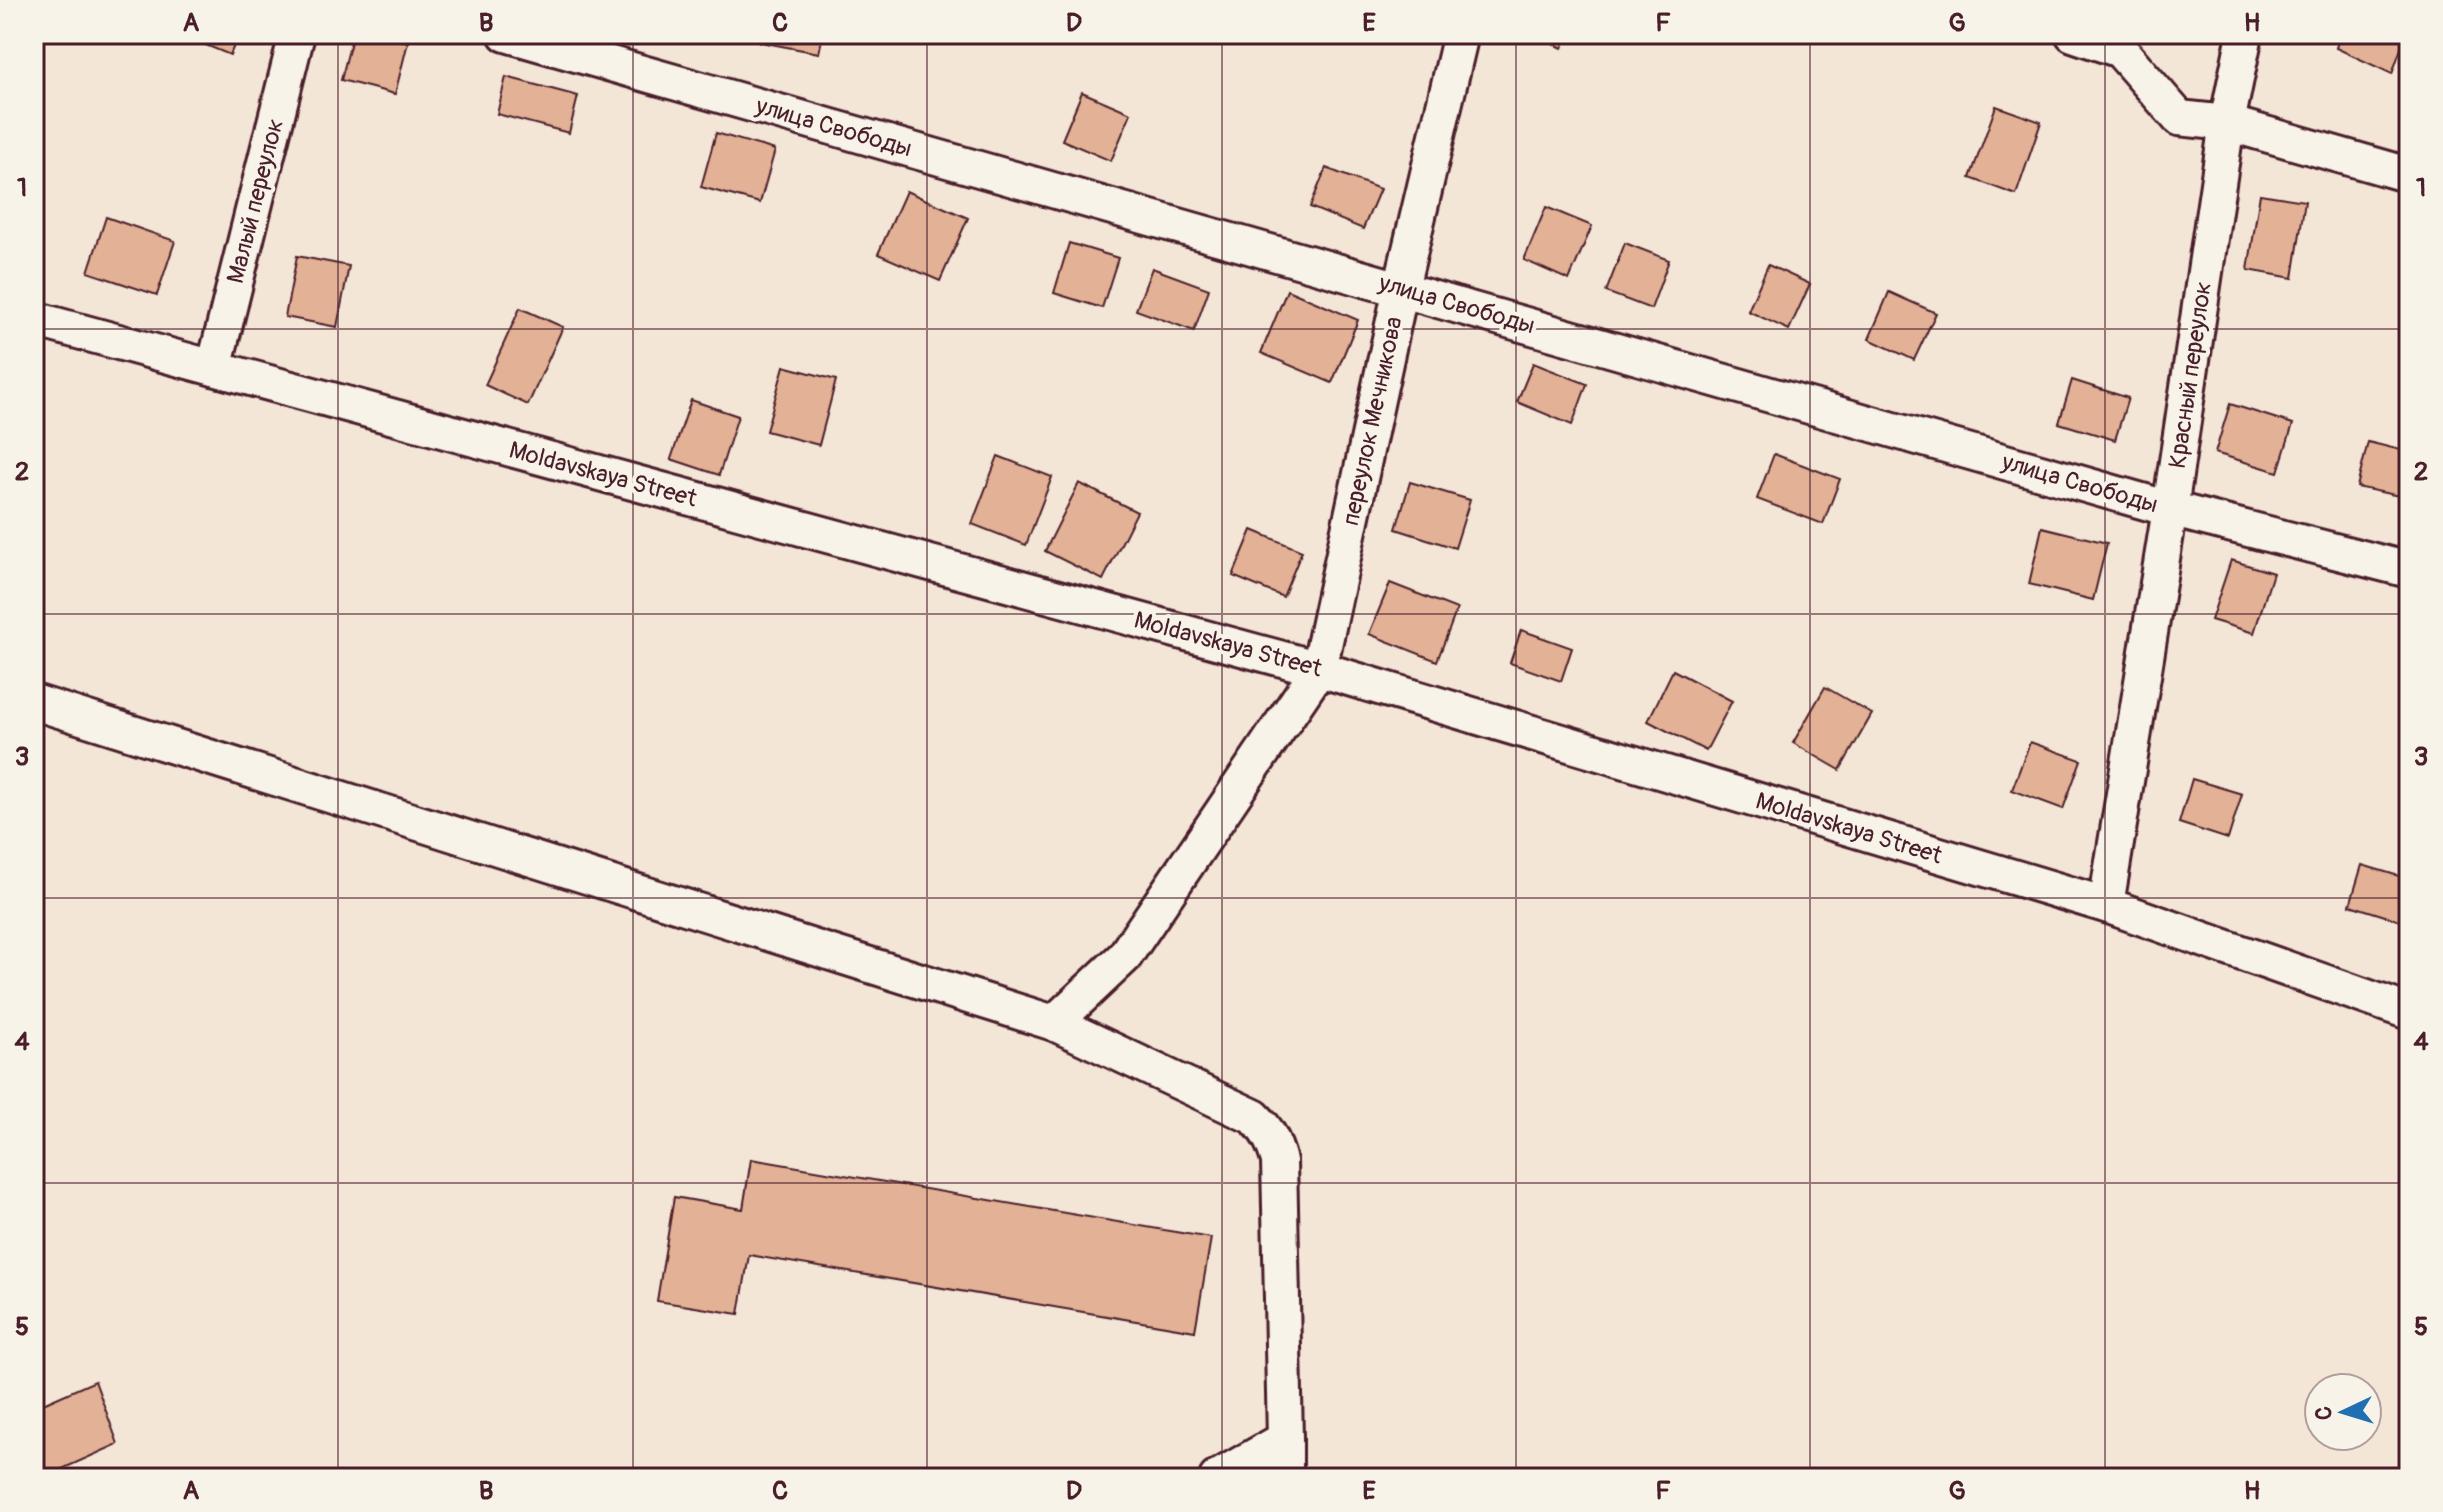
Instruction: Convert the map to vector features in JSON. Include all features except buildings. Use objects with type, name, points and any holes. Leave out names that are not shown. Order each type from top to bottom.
[{"type":"street","name":"Малый переулок","points":[[214,368],[297,34]]},
{"type":"street","name":"улица Свободы","points":[[506,34],[2170,509],[2409,570]]},
{"type":"street","name":"переулок Мечникова","points":[[1319,669],[1401,288],[1461,34]]},
{"type":"street","points":[[2073,34],[2120,50],[2179,118],[2227,123],[2409,175]]},
{"type":"street","name":"Красный переулок","points":[[2106,905],[2170,509],[2227,123],[2245,34]]},
{"type":"street","name":"Moldavskaya Street","points":[[34,319],[1319,669],[2106,905],[2409,1012]]},
{"type":"street","points":[[1054,1023],[1124,957],[1319,669]]},
{"type":"street","points":[[34,702],[1054,1023],[1254,1117],[1266,1129],[1279,1161],[1285,1478]]},
{"type":"street","points":[[1217,1478],[1285,1439]]}]
